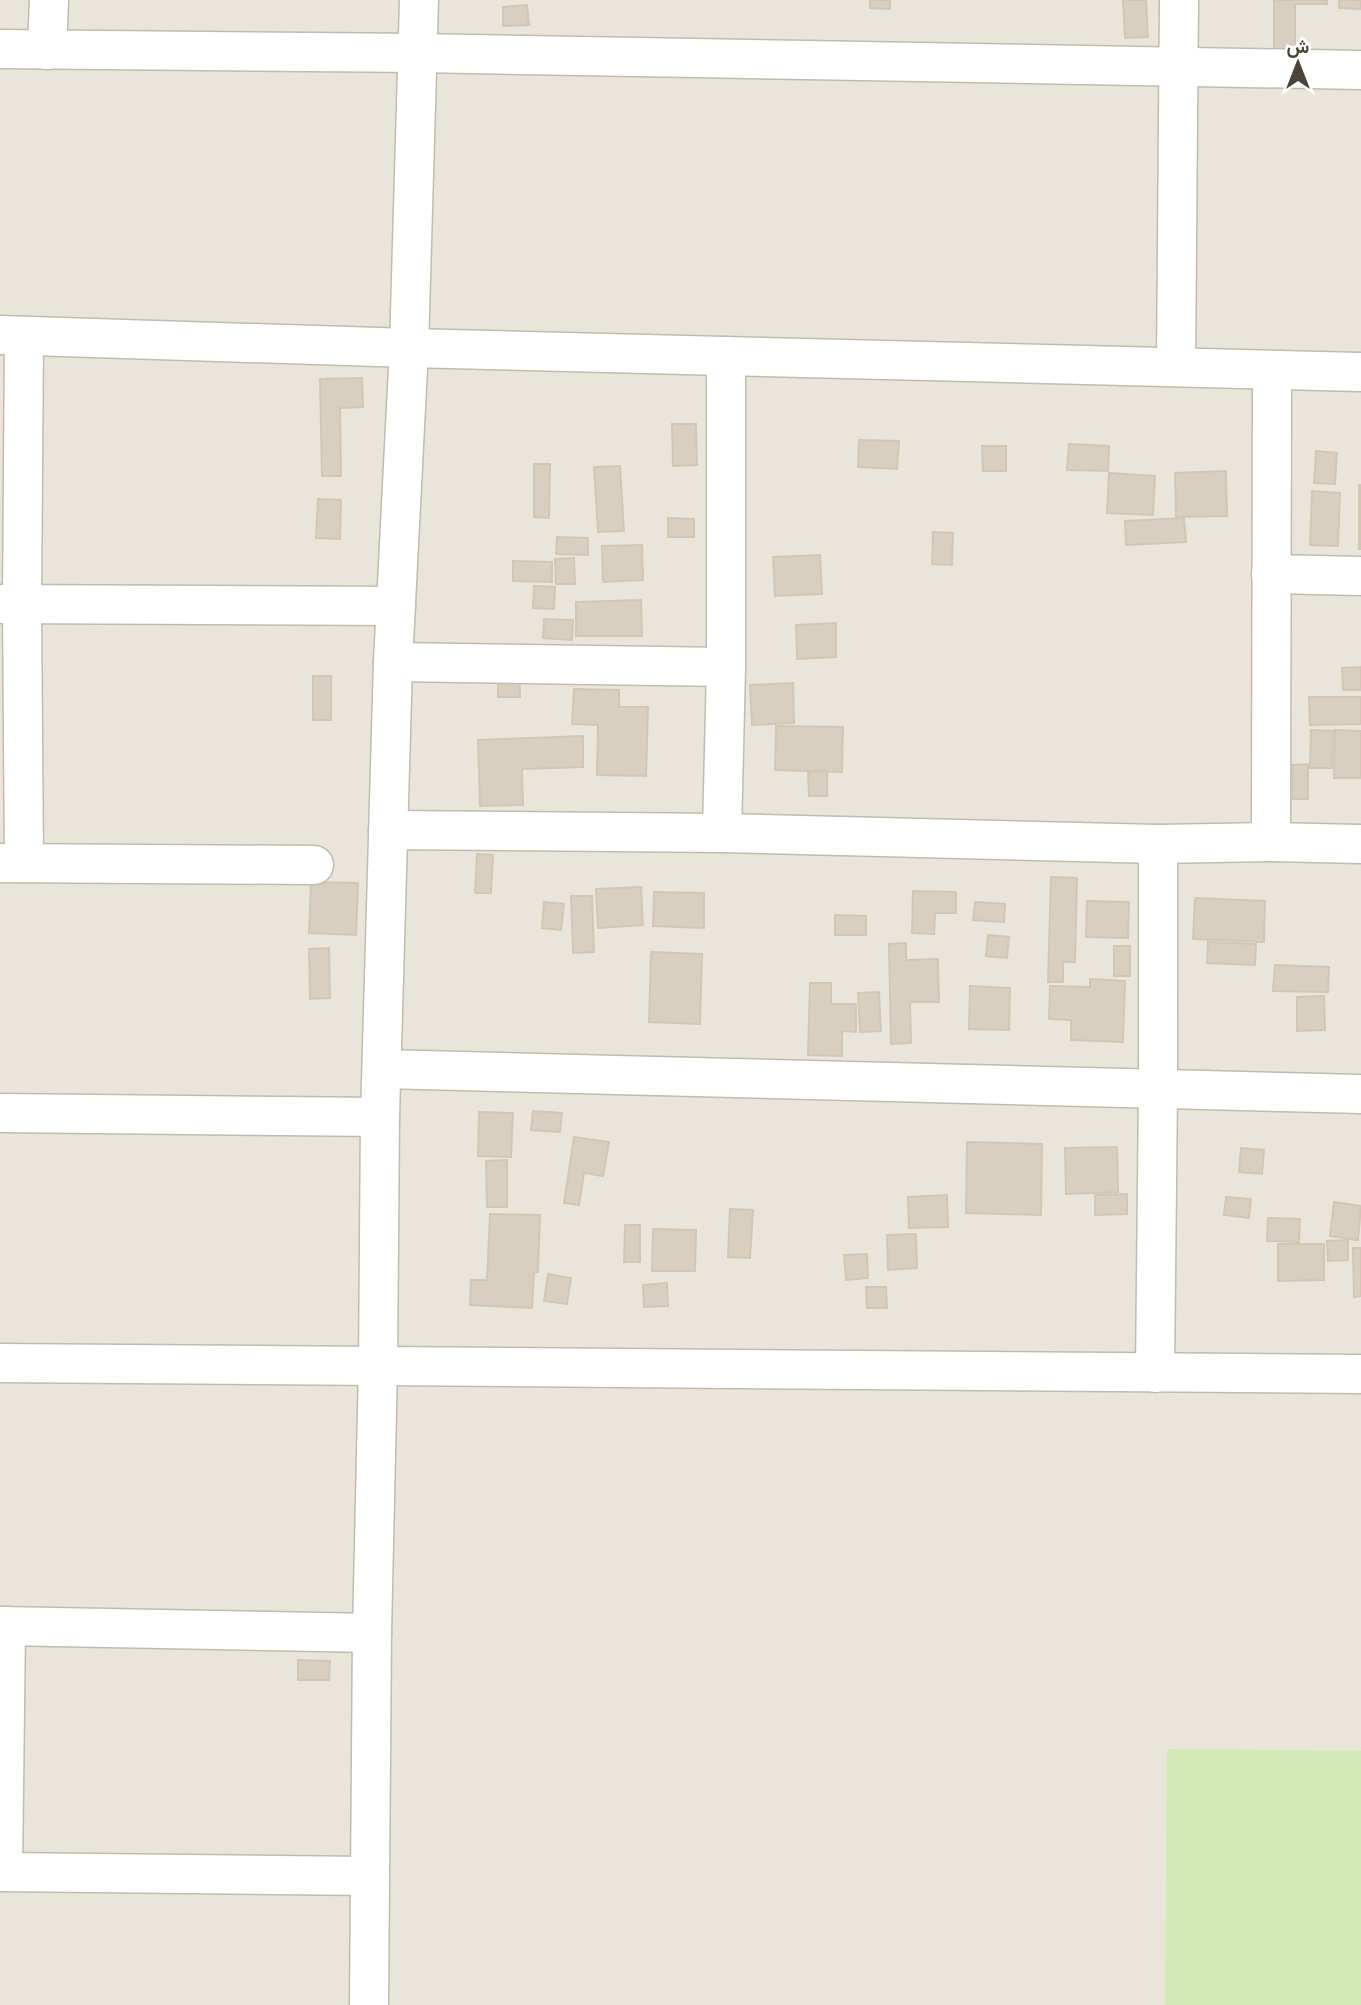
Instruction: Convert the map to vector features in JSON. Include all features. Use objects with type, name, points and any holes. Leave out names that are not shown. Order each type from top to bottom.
[{"type":"street","points":[[47,50],[49,0]]},
{"type":"street","points":[[369,2005],[380,1117],[393,662],[409,348],[419,0]]},
{"type":"street","points":[[1176,367],[1179,0]]},
{"type":"street","points":[[0,49],[417,53],[1361,70]]},
{"type":"street","points":[[314,865],[12,863],[12,335],[409,348],[1361,372]]},
{"type":"street","points":[[722,833],[726,667],[726,356]]},
{"type":"street","points":[[1270,842],[1272,370]]},
{"type":"street","points":[[1270,575],[1361,576]]},
{"type":"street","points":[[11,605],[396,606]]},
{"type":"street","points":[[393,662],[726,667]]},
{"type":"street","points":[[388,831],[722,833],[1158,844],[1361,844]]},
{"type":"street","points":[[1155,1373],[1158,844]]},
{"type":"street","points":[[383,1069],[1361,1094]]},
{"type":"street","points":[[0,1113],[380,1117]]},
{"type":"street","points":[[0,1363],[1361,1374]]},
{"type":"street","points":[[369,1876],[1,1872],[3,1626],[372,1633]]},
{"type":"shaded area","points":[[0,0],[1361,0],[1361,2005],[0,2005]]},
{"type":"green space","points":[[1167,1749],[1361,1751],[1361,2005],[1165,2005]]},
{"type":"building","points":[[870,0],[890,0],[890,9],[870,8]]},
{"type":"building","points":[[1123,0],[1146,0],[1148,37],[1125,38]]},
{"type":"building","points":[[1274,0],[1327,0],[1327,4],[1295,4],[1295,51],[1274,51]]},
{"type":"building","points":[[1339,0],[1361,0],[1361,9],[1339,8]]},
{"type":"building","points":[[527,5],[529,25],[503,26],[503,7]]},
{"type":"building","points":[[362,378],[363,407],[340,408],[341,476],[322,476],[320,379]]},
{"type":"building","points":[[672,424],[696,424],[697,465],[673,466]]},
{"type":"building","points":[[859,440],[899,441],[897,469],[858,467]]},
{"type":"building","points":[[1069,444],[1109,446],[1108,471],[1067,470]]},
{"type":"building","points":[[982,446],[1006,446],[1006,471],[983,471]]},
{"type":"building","points":[[1316,451],[1337,453],[1335,484],[1314,483]]},
{"type":"building","points":[[534,464],[550,464],[549,518],[534,517]]},
{"type":"building","points":[[620,466],[624,531],[598,532],[594,467]]},
{"type":"building","points":[[1226,471],[1227,516],[1176,517],[1175,473]]},
{"type":"building","points":[[1109,473],[1155,476],[1153,515],[1107,513]]},
{"type":"building","points":[[1361,485],[1361,549],[1359,549]]},
{"type":"building","points":[[1312,491],[1340,493],[1338,546],[1310,545]]},
{"type":"building","points":[[318,499],[341,500],[340,539],[316,538]]},
{"type":"building","points":[[668,518],[694,519],[694,537],[668,537]]},
{"type":"building","points":[[1184,518],[1186,542],[1126,545],[1125,521]]},
{"type":"building","points":[[933,532],[953,533],[952,565],[932,564]]},
{"type":"building","points":[[557,537],[588,538],[588,555],[556,554]]},
{"type":"building","points":[[642,545],[643,580],[603,582],[602,546]]},
{"type":"building","points":[[820,555],[822,594],[775,596],[773,557]]},
{"type":"building","points":[[574,558],[575,584],[556,584],[555,559]]},
{"type":"building","points":[[513,561],[552,562],[552,582],[513,581]]},
{"type":"building","points":[[534,586],[555,587],[554,609],[533,608]]},
{"type":"building","points":[[641,600],[642,636],[576,636],[576,602]]},
{"type":"building","points":[[544,619],[573,620],[572,640],[543,638]]},
{"type":"building","points":[[836,623],[836,657],[797,659],[796,625]]},
{"type":"building","points":[[498,657],[519,657],[520,697],[498,697]]},
{"type":"building","points":[[1361,667],[1361,690],[1343,690],[1342,668]]},
{"type":"building","points":[[313,676],[331,676],[331,720],[313,720]]},
{"type":"building","points":[[793,683],[794,723],[752,725],[750,685]]},
{"type":"building","points":[[574,689],[619,690],[619,707],[648,707],[646,776],[597,775],[598,725],[572,724]]},
{"type":"building","points":[[1309,697],[1361,697],[1361,724],[1310,725]]},
{"type":"building","points":[[776,726],[843,727],[842,772],[775,770]]},
{"type":"building","points":[[1311,730],[1333,731],[1332,768],[1310,768]]},
{"type":"building","points":[[1335,730],[1361,731],[1361,778],[1334,778]]},
{"type":"building","points":[[583,736],[583,767],[522,769],[523,805],[480,806],[478,740]]},
{"type":"building","points":[[1308,764],[1308,799],[1293,799],[1292,765]]},
{"type":"building","points":[[827,771],[827,796],[809,796],[808,772]]},
{"type":"building","points":[[477,854],[493,855],[491,893],[475,893]]},
{"type":"building","points":[[1051,877],[1077,878],[1075,962],[1063,962],[1063,982],[1048,982]]},
{"type":"building","points":[[311,882],[358,883],[356,935],[309,933]]},
{"type":"building","points":[[641,887],[643,925],[598,928],[596,889]]},
{"type":"building","points":[[913,891],[956,892],[956,913],[935,913],[934,934],[912,933]]},
{"type":"building","points":[[654,892],[704,893],[704,928],[653,926]]},
{"type":"building","points":[[571,896],[592,896],[594,952],[573,953]]},
{"type":"building","points":[[1195,898],[1265,901],[1264,942],[1193,939]]},
{"type":"building","points":[[1087,901],[1129,902],[1128,938],[1086,937]]},
{"type":"building","points":[[544,902],[564,904],[561,930],[542,928]]},
{"type":"building","points":[[975,902],[1005,904],[1004,922],[973,920]]},
{"type":"building","points":[[835,915],[866,916],[866,935],[835,935]]},
{"type":"building","points":[[988,935],[1009,937],[1007,958],[986,956]]},
{"type":"building","points":[[1208,942],[1256,944],[1255,965],[1207,963]]},
{"type":"building","points":[[906,943],[906,960],[938,959],[939,1002],[910,1002],[911,1043],[891,1044],[889,944]]},
{"type":"building","points":[[1114,946],[1130,946],[1130,976],[1114,976]]},
{"type":"building","points":[[329,948],[330,998],[310,999],[309,949]]},
{"type":"building","points":[[651,952],[702,954],[700,1024],[649,1022]]},
{"type":"building","points":[[1275,965],[1329,967],[1328,992],[1273,991]]},
{"type":"building","points":[[1090,979],[1125,981],[1123,1042],[1071,1040],[1071,1020],[1049,1019],[1050,986],[1090,987]]},
{"type":"building","points":[[810,983],[831,983],[831,1004],[856,1004],[856,1032],[842,1031],[842,1056],[808,1055]]},
{"type":"building","points":[[970,986],[1010,988],[1009,1030],[969,1029]]},
{"type":"building","points":[[879,992],[881,1031],[860,1032],[858,993]]},
{"type":"building","points":[[1324,996],[1325,1030],[1297,1031],[1297,997]]},
{"type":"building","points":[[533,1111],[562,1113],[560,1132],[531,1130]]},
{"type":"building","points":[[479,1112],[513,1113],[511,1157],[478,1156]]},
{"type":"building","points":[[574,1137],[609,1142],[603,1176],[584,1173],[579,1205],[564,1203]]},
{"type":"building","points":[[967,1142],[1042,1144],[1041,1215],[966,1213]]},
{"type":"building","points":[[1117,1147],[1118,1192],[1066,1194],[1065,1148]]},
{"type":"building","points":[[1241,1148],[1264,1150],[1262,1174],[1239,1172]]},
{"type":"building","points":[[507,1160],[507,1207],[487,1207],[486,1161]]},
{"type":"building","points":[[1127,1194],[1127,1214],[1095,1215],[1095,1195]]},
{"type":"building","points":[[947,1195],[948,1227],[909,1228],[908,1197]]},
{"type":"building","points":[[1226,1197],[1251,1199],[1249,1218],[1224,1215]]},
{"type":"building","points":[[1334,1202],[1361,1206],[1358,1240],[1330,1236]]},
{"type":"building","points":[[730,1209],[753,1210],[750,1258],[728,1257]]},
{"type":"building","points":[[490,1214],[540,1215],[538,1272],[534,1272],[532,1308],[470,1305],[471,1280],[487,1280]]},
{"type":"building","points":[[1268,1218],[1300,1219],[1299,1242],[1267,1241]]},
{"type":"building","points":[[625,1225],[640,1225],[640,1262],[624,1262]]},
{"type":"building","points":[[653,1229],[696,1230],[695,1271],[652,1271]]},
{"type":"building","points":[[916,1234],[917,1268],[888,1270],[887,1235]]},
{"type":"building","points":[[1348,1240],[1348,1260],[1328,1261],[1327,1241]]},
{"type":"building","points":[[1278,1244],[1324,1244],[1324,1280],[1278,1281]]},
{"type":"building","points":[[1353,1248],[1361,1248],[1361,1296],[1354,1297]]},
{"type":"building","points":[[867,1254],[868,1278],[846,1280],[844,1255]]},
{"type":"building","points":[[548,1274],[571,1278],[567,1304],[544,1301]]},
{"type":"building","points":[[667,1283],[668,1306],[644,1307],[643,1285]]},
{"type":"building","points":[[866,1287],[886,1287],[887,1308],[867,1308]]},
{"type":"building","points":[[298,1660],[330,1661],[329,1680],[298,1680]]}]
